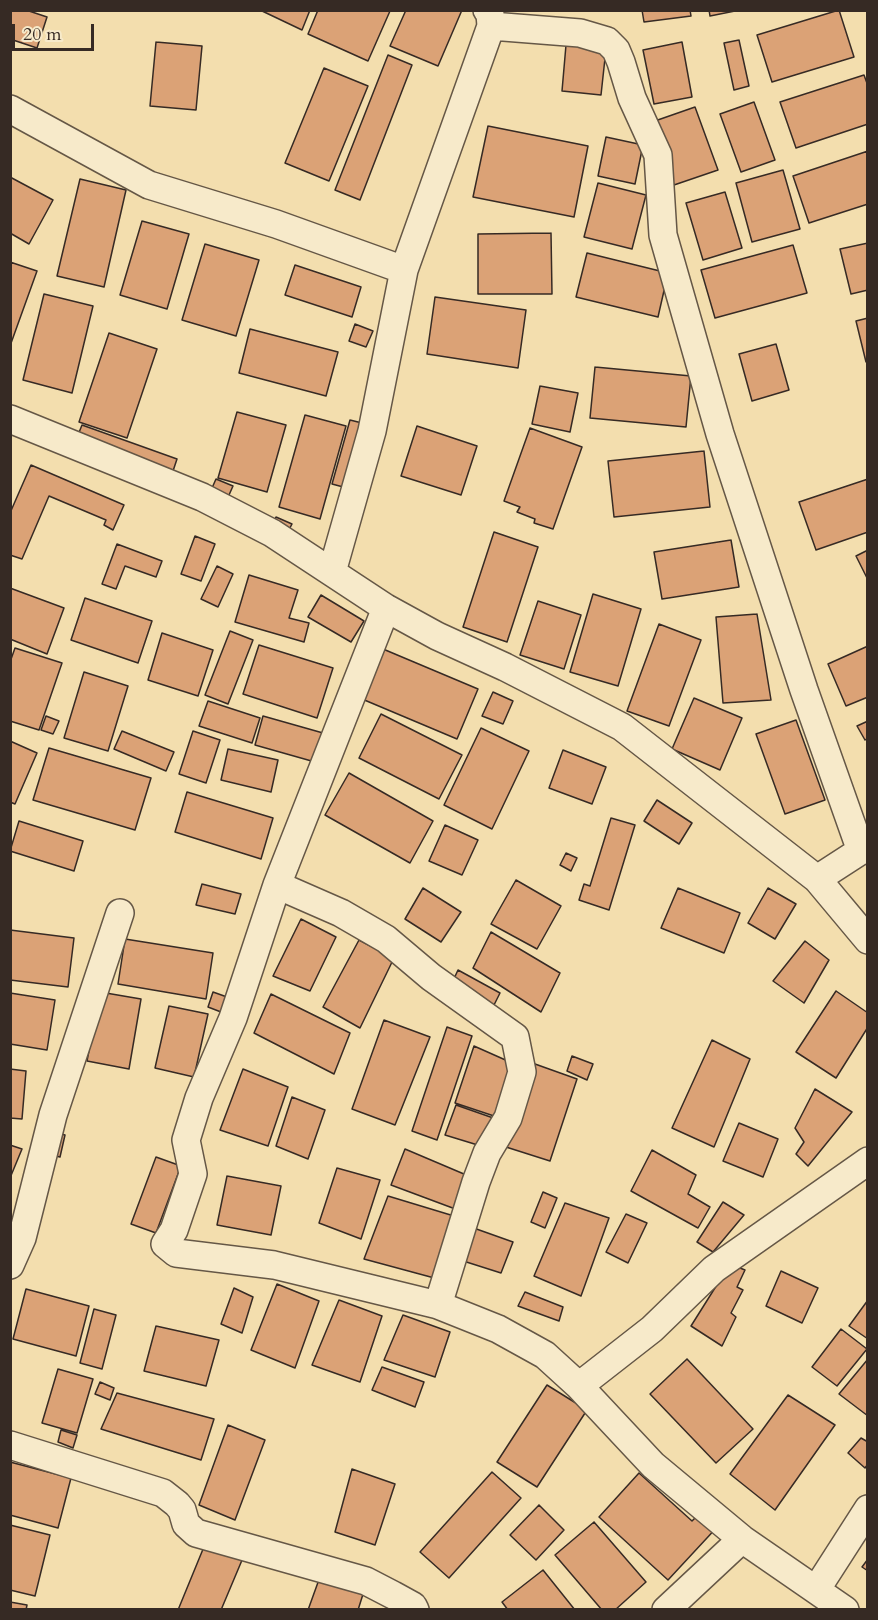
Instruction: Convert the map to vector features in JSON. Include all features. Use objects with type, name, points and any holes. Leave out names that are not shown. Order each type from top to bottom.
[{"type":"street","points":[[332,572],[372,431],[404,270],[489,18],[580,33],[607,41],[616,51],[621,62],[632,98],[658,155],[663,235],[720,434],[804,690],[864,848],[817,879]]},
{"type":"street","points":[[10,109],[149,185],[276,224],[404,270]]},
{"type":"street","points":[[10,419],[202,498],[272,533],[386,608],[437,636],[505,667],[622,727],[817,879],[867,940]]},
{"type":"street","points":[[386,608],[277,885],[233,1018],[199,1098],[186,1140],[193,1174],[174,1230],[165,1244],[176,1253],[274,1265],[438,1305],[498,1329],[545,1355],[579,1386],[653,1465],[742,1539],[845,1610]]},
{"type":"street","points":[[277,885],[340,913],[386,939],[431,977],[515,1037],[522,1072],[508,1118],[487,1153],[476,1182],[438,1305]]},
{"type":"street","points":[[10,1265],[22,1238],[53,1115],[120,913]]},
{"type":"street","points":[[579,1386],[652,1329],[714,1269],[867,1161]]},
{"type":"street","points":[[10,1444],[163,1493],[182,1510],[186,1524],[196,1533],[366,1581],[413,1606],[415,1610]]},
{"type":"street","points":[[816,1590],[867,1509]]},
{"type":"street","points":[[666,1610],[742,1539]]},
{"type":"building","points":[[10,10],[26,10],[47,17],[37,48],[10,39]]},
{"type":"building","points":[[260,10],[310,10],[302,30]]},
{"type":"building","points":[[318,10],[390,11],[368,61],[308,34]]},
{"type":"building","points":[[406,10],[462,10],[438,66],[390,46]]},
{"type":"building","points":[[642,10],[690,10],[691,16],[644,22]]},
{"type":"building","points":[[709,10],[735,10],[735,11],[710,16]]},
{"type":"building","points":[[839,10],[854,57],[772,82],[757,35]]},
{"type":"building","points":[[739,40],[749,86],[734,90],[724,43]]},
{"type":"building","points":[[156,42],[202,46],[196,110],[150,106]]},
{"type":"building","points":[[682,42],[692,97],[654,104],[643,50]]},
{"type":"building","points":[[566,45],[606,49],[601,95],[562,91]]},
{"type":"building","points":[[388,55],[412,65],[360,200],[335,190]]},
{"type":"building","points":[[324,68],[368,86],[329,181],[285,163]]},
{"type":"building","points":[[864,75],[868,86],[868,124],[796,148],[780,102]]},
{"type":"building","points":[[754,102],[775,160],[741,172],[720,114]]},
{"type":"building","points":[[695,107],[718,170],[674,185],[652,122]]},
{"type":"building","points":[[488,126],[588,146],[574,217],[473,197]]},
{"type":"building","points":[[606,137],[643,145],[635,184],[598,176]]},
{"type":"building","points":[[868,151],[868,204],[809,223],[793,176]]},
{"type":"building","points":[[783,170],[800,229],[752,242],[736,183]]},
{"type":"building","points":[[10,177],[53,200],[29,244],[10,233]]},
{"type":"building","points":[[80,179],[126,190],[104,287],[57,276]]},
{"type":"building","points":[[598,183],[646,195],[632,249],[584,237]]},
{"type":"building","points":[[725,192],[742,248],[703,260],[686,203]]},
{"type":"building","points":[[142,221],[189,234],[167,309],[120,295]]},
{"type":"building","points":[[551,233],[552,294],[478,294],[478,234]]},
{"type":"building","points":[[868,243],[868,290],[851,294],[840,249]]},
{"type":"building","points":[[205,244],[259,260],[236,336],[182,320]]},
{"type":"building","points":[[793,245],[807,293],[715,318],[701,270]]},
{"type":"building","points":[[587,253],[668,273],[658,317],[576,297]]},
{"type":"building","points":[[10,262],[37,271],[10,346]]},
{"type":"building","points":[[295,265],[361,287],[352,317],[285,295]]},
{"type":"building","points":[[44,294],[93,306],[72,393],[23,380]]},
{"type":"building","points":[[435,297],[526,310],[518,368],[427,354]]},
{"type":"building","points":[[868,318],[868,361],[866,362],[856,321]]},
{"type":"building","points":[[355,324],[373,331],[366,347],[349,341]]},
{"type":"building","points":[[250,329],[338,352],[326,396],[239,373]]},
{"type":"building","points":[[109,333],[157,349],[127,438],[79,422]]},
{"type":"building","points":[[776,344],[789,390],[752,401],[739,354]]},
{"type":"building","points":[[595,367],[691,376],[686,427],[590,418]]},
{"type":"building","points":[[540,386],[578,393],[570,432],[532,424]]},
{"type":"building","points":[[237,412],[286,425],[267,492],[218,478]]},
{"type":"building","points":[[305,415],[346,426],[320,519],[279,507]]},
{"type":"building","points":[[350,420],[366,424],[347,488],[332,484]]},
{"type":"building","points":[[82,425],[177,459],[170,480],[74,445]]},
{"type":"building","points":[[417,426],[477,446],[461,495],[401,476]]},
{"type":"building","points":[[530,428],[582,447],[553,529],[534,523],[535,519],[517,512],[520,507],[504,501]]},
{"type":"building","points":[[704,451],[710,507],[614,517],[608,461]]},
{"type":"building","points":[[31,465],[124,505],[113,530],[104,525],[106,520],[49,496],[22,559],[10,555],[10,513]]},
{"type":"building","points":[[216,479],[233,486],[225,504],[208,497]]},
{"type":"building","points":[[868,479],[868,532],[816,550],[799,502]]},
{"type":"building","points":[[276,517],[292,524],[283,541],[268,534]]},
{"type":"building","points":[[494,532],[538,547],[507,642],[463,627]]},
{"type":"building","points":[[195,536],[215,544],[201,581],[181,574]]},
{"type":"building","points":[[731,540],[739,587],[662,599],[654,552]]},
{"type":"building","points":[[117,544],[162,561],[156,577],[125,566],[116,589],[102,584]]},
{"type":"building","points":[[868,550],[868,580],[856,556]]},
{"type":"building","points":[[217,566],[233,574],[218,607],[201,599]]},
{"type":"building","points":[[249,575],[298,590],[289,618],[309,623],[304,642],[235,622]]},
{"type":"building","points":[[10,588],[64,608],[47,654],[10,639]]},
{"type":"building","points":[[593,594],[641,609],[618,686],[570,672]]},
{"type":"building","points":[[321,595],[364,621],[351,642],[308,617]]},
{"type":"building","points":[[85,598],[152,621],[138,663],[71,640]]},
{"type":"building","points":[[538,601],[581,615],[564,669],[520,655]]},
{"type":"building","points":[[757,614],[771,700],[723,703],[716,617]]},
{"type":"building","points":[[659,624],[701,640],[669,726],[627,711]]},
{"type":"building","points":[[230,631],[253,640],[228,704],[205,695]]},
{"type":"building","points":[[162,633],[213,650],[198,696],[148,680]]},
{"type":"building","points":[[259,645],[333,668],[317,718],[243,694]]},
{"type":"building","points":[[868,646],[868,697],[846,706],[828,664]]},
{"type":"building","points":[[15,648],[62,663],[39,730],[10,721],[10,662]]},
{"type":"building","points":[[383,649],[478,689],[457,739],[362,699]]},
{"type":"building","points":[[84,672],[128,686],[108,751],[64,738]]},
{"type":"building","points":[[493,692],[513,701],[503,724],[482,716]]},
{"type":"building","points":[[694,698],[742,718],[720,770],[672,749]]},
{"type":"building","points":[[208,701],[260,718],[252,743],[199,726]]},
{"type":"building","points":[[381,714],[462,755],[439,799],[359,758]]},
{"type":"building","points":[[46,716],[59,721],[53,734],[41,730]]},
{"type":"building","points":[[263,716],[323,733],[315,762],[255,745]]},
{"type":"building","points":[[796,720],[825,800],[785,814],[756,734]]},
{"type":"building","points":[[868,721],[868,738],[865,740],[857,726]]},
{"type":"building","points":[[481,728],[529,751],[492,829],[444,805]]},
{"type":"building","points":[[122,731],[174,752],[166,771],[114,749]]},
{"type":"building","points":[[193,731],[220,740],[206,783],[179,774]]},
{"type":"building","points":[[10,741],[37,753],[15,804],[10,802]]},
{"type":"building","points":[[49,748],[151,778],[135,830],[33,800]]},
{"type":"building","points":[[228,749],[278,760],[271,792],[221,780]]},
{"type":"building","points":[[563,750],[606,767],[592,804],[549,788]]},
{"type":"building","points":[[349,773],[433,821],[410,863],[325,815]]},
{"type":"building","points":[[187,792],[273,818],[261,859],[175,832]]},
{"type":"building","points":[[657,800],[692,823],[679,844],[644,821]]},
{"type":"building","points":[[611,818],[635,825],[609,910],[579,900],[584,884],[590,886]]},
{"type":"building","points":[[19,821],[83,841],[74,871],[10,851]]},
{"type":"building","points":[[445,825],[478,840],[462,875],[429,861]]},
{"type":"building","points":[[566,853],[577,858],[571,871],[560,865]]},
{"type":"building","points":[[516,880],[561,906],[537,949],[491,924]]},
{"type":"building","points":[[202,884],[241,894],[235,914],[196,905]]},
{"type":"building","points":[[423,888],[461,912],[441,942],[405,919]]},
{"type":"building","points":[[678,888],[740,913],[724,953],[661,928]]},
{"type":"building","points":[[768,888],[796,904],[775,939],[748,923]]},
{"type":"building","points":[[301,919],[336,937],[310,991],[273,976]]},
{"type":"building","points":[[10,930],[74,938],[68,987],[10,980]]},
{"type":"building","points":[[491,932],[560,973],[541,1012],[473,968]]},
{"type":"building","points":[[125,939],[213,953],[206,999],[118,984]]},
{"type":"building","points":[[359,940],[394,958],[360,1028],[323,1007]]},
{"type":"building","points":[[805,941],[829,960],[804,1003],[773,981]]},
{"type":"building","points":[[458,970],[500,993],[493,1007],[452,983]]},
{"type":"building","points":[[836,991],[868,1013],[868,1027],[836,1078],[796,1052]]},
{"type":"building","points":[[100,992],[141,999],[129,1069],[87,1061]]},
{"type":"building","points":[[213,992],[227,997],[221,1012],[208,1007]]},
{"type":"building","points":[[10,993],[55,1000],[47,1050],[10,1044]]},
{"type":"building","points":[[271,994],[350,1033],[334,1074],[254,1033]]},
{"type":"building","points":[[169,1006],[208,1014],[194,1077],[155,1068]]},
{"type":"building","points":[[384,1020],[430,1037],[395,1125],[352,1109]]},
{"type":"building","points":[[447,1027],[472,1036],[437,1140],[412,1131]]},
{"type":"building","points":[[712,1040],[750,1059],[714,1147],[672,1128]]},
{"type":"building","points":[[474,1046],[519,1066],[500,1118],[455,1103]]},
{"type":"building","points":[[572,1056],[593,1064],[587,1080],[567,1071]]},
{"type":"building","points":[[535,1064],[577,1079],[550,1161],[506,1147]]},
{"type":"building","points":[[10,1069],[26,1071],[22,1119],[10,1118]]},
{"type":"building","points":[[243,1069],[288,1087],[268,1146],[220,1130]]},
{"type":"building","points":[[815,1089],[852,1112],[808,1166],[796,1154],[804,1142],[795,1128]]},
{"type":"building","points":[[292,1097],[325,1110],[308,1159],[276,1146]]},
{"type":"building","points":[[456,1105],[499,1120],[481,1146],[445,1135]]},
{"type":"building","points":[[739,1123],[778,1139],[763,1177],[723,1161]]},
{"type":"building","points":[[53,1132],[65,1135],[60,1157],[48,1154]]},
{"type":"building","points":[[10,1145],[22,1149],[10,1178]]},
{"type":"building","points":[[405,1149],[471,1177],[458,1210],[391,1185]]},
{"type":"building","points":[[652,1150],[696,1175],[688,1194],[710,1207],[698,1228],[631,1191]]},
{"type":"building","points":[[156,1157],[181,1166],[156,1233],[131,1224]]},
{"type":"building","points":[[337,1168],[380,1180],[361,1239],[319,1223]]},
{"type":"building","points":[[227,1176],[281,1186],[271,1235],[217,1225]]},
{"type":"building","points":[[543,1192],[557,1198],[545,1228],[531,1222]]},
{"type":"building","points":[[388,1196],[454,1216],[438,1279],[364,1259]]},
{"type":"building","points":[[723,1202],[744,1215],[713,1252],[697,1242]]},
{"type":"building","points":[[565,1203],[609,1218],[581,1296],[534,1276]]},
{"type":"building","points":[[626,1214],[647,1223],[628,1263],[606,1252]]},
{"type":"building","points":[[468,1226],[513,1242],[501,1273],[457,1259]]},
{"type":"building","points":[[730,1264],[745,1270],[737,1287],[743,1290],[731,1313],[736,1317],[722,1346],[691,1326]]},
{"type":"building","points":[[781,1271],[818,1288],[802,1323],[766,1306]]},
{"type":"building","points":[[277,1284],[319,1301],[295,1368],[251,1350]]},
{"type":"building","points":[[234,1288],[253,1297],[242,1333],[221,1324]]},
{"type":"building","points":[[26,1289],[89,1306],[76,1356],[13,1339]]},
{"type":"building","points":[[525,1292],[563,1307],[559,1321],[518,1306]]},
{"type":"building","points":[[339,1300],[382,1316],[360,1382],[312,1365]]},
{"type":"building","points":[[868,1300],[868,1339],[849,1326]]},
{"type":"building","points":[[94,1309],[116,1315],[102,1369],[80,1363]]},
{"type":"building","points":[[403,1315],[450,1332],[435,1377],[384,1360]]},
{"type":"building","points":[[156,1326],[219,1340],[206,1386],[144,1371]]},
{"type":"building","points":[[841,1329],[867,1349],[837,1386],[812,1367]]},
{"type":"building","points":[[687,1359],[753,1429],[716,1463],[650,1394]]},
{"type":"building","points":[[868,1359],[868,1416],[839,1394]]},
{"type":"building","points":[[382,1367],[424,1382],[415,1407],[372,1390]]},
{"type":"building","points":[[58,1369],[93,1379],[77,1433],[42,1423]]},
{"type":"building","points":[[100,1382],[114,1388],[110,1400],[95,1394]]},
{"type":"building","points":[[547,1385],[587,1410],[537,1487],[497,1462]]},
{"type":"building","points":[[117,1393],[214,1419],[201,1460],[101,1429]]},
{"type":"building","points":[[788,1395],[835,1425],[775,1510],[730,1474]]},
{"type":"building","points":[[228,1425],[265,1440],[235,1520],[199,1505]]},
{"type":"building","points":[[61,1430],[77,1435],[73,1448],[58,1442]]},
{"type":"building","points":[[861,1438],[868,1442],[868,1464],[865,1468],[848,1453]]},
{"type":"building","points":[[10,1462],[71,1478],[58,1528],[10,1515]]},
{"type":"building","points":[[352,1469],[395,1484],[375,1545],[335,1532]]},
{"type":"building","points":[[492,1472],[521,1498],[449,1578],[420,1552]]},
{"type":"building","points":[[639,1473],[692,1521],[703,1510],[719,1525],[668,1580],[599,1517]]},
{"type":"building","points":[[539,1505],[564,1530],[536,1560],[510,1535]]},
{"type":"building","points":[[594,1522],[646,1582],[615,1610],[602,1610],[555,1555]]},
{"type":"building","points":[[10,1525],[50,1535],[35,1596],[10,1590]]},
{"type":"building","points":[[208,1537],[245,1553],[221,1610],[178,1610]]},
{"type":"building","points":[[868,1559],[868,1571],[862,1567]]},
{"type":"building","points":[[543,1570],[575,1610],[508,1610],[502,1602]]},
{"type":"building","points":[[321,1574],[364,1591],[358,1610],[308,1610]]},
{"type":"building","points":[[10,1602],[27,1605],[26,1610],[10,1610]]}]
